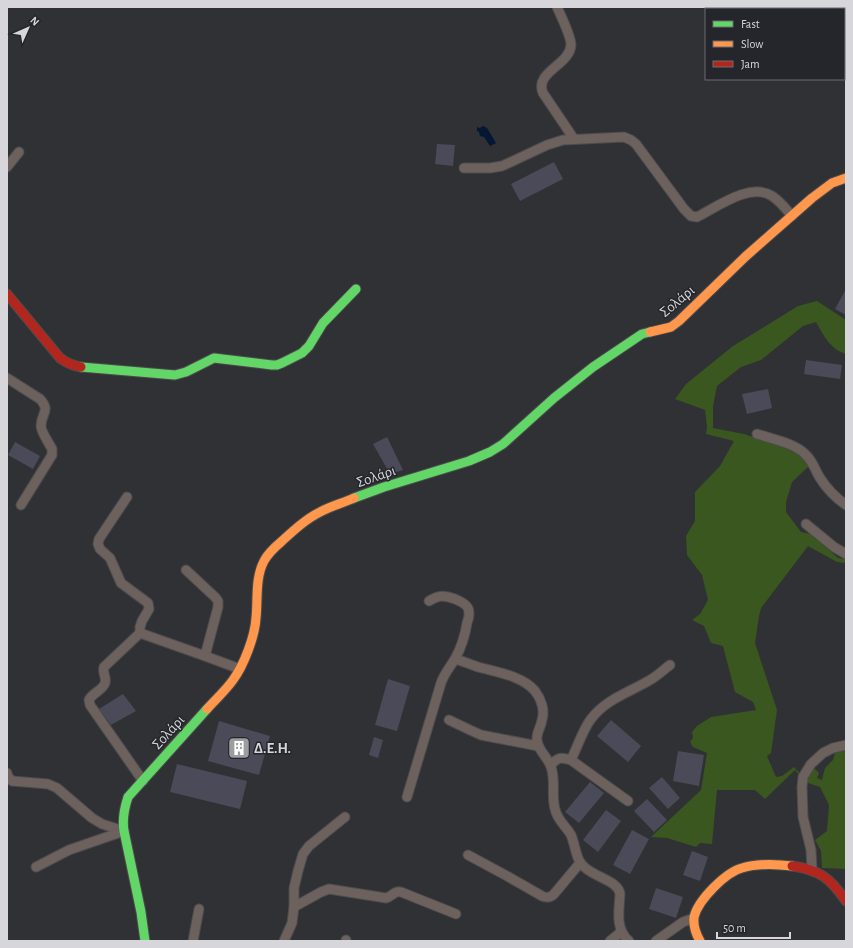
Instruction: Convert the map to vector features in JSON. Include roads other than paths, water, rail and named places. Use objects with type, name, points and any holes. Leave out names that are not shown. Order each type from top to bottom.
[{"type":"street","points":[[557,7],[571,43],[570,50],[564,59],[543,78],[541,86],[543,93],[574,139]]},
{"type":"street","points":[[464,168],[490,168],[502,166],[546,145],[563,140],[624,137],[636,144],[684,209],[691,216],[697,217],[745,193],[756,192],[765,193],[771,196],[778,201],[792,216]]},
{"type":"street","points":[[7,167],[18,152]]},
{"type":"street","name":"Σολάρι","points":[[145,941],[141,912],[124,830],[124,806],[128,798],[233,680],[240,669],[254,629],[258,608],[258,581],[260,566],[273,549],[298,526],[329,507],[468,461],[490,452],[503,444],[566,388],[599,363],[642,334],[666,329],[679,321],[746,257],[821,190],[833,182],[846,178]]},
{"type":"street","points":[[7,294],[60,358],[69,364],[75,366],[175,375],[186,373],[214,358],[272,365],[282,363],[302,353],[309,346],[323,323],[356,289]]},
{"type":"street","points":[[7,378],[44,403],[45,407],[41,428],[52,449],[52,455],[21,505]]},
{"type":"street","points":[[757,434],[793,446],[803,452],[810,459],[825,486],[846,505]]},
{"type":"street","points":[[127,497],[99,539],[98,544],[100,549],[110,558],[121,583],[148,603],[149,609],[142,621],[140,633],[104,667],[103,671],[105,683],[89,700],[90,705],[143,781]]},
{"type":"street","points":[[806,524],[834,547],[846,554]]},
{"type":"street","points":[[186,570],[218,601],[218,607],[206,656]]},
{"type":"street","points":[[408,798],[441,683],[463,640],[469,617],[469,610],[466,605],[449,597],[439,596],[429,601]]},
{"type":"street","points":[[140,633],[240,669]]},
{"type":"street","points":[[454,659],[521,680],[536,693],[540,700],[543,713],[537,735],[538,746],[551,765],[555,809],[559,820],[570,835],[580,863],[584,868],[614,884],[618,889],[620,894],[619,923],[621,932],[629,941]]},
{"type":"street","points":[[571,760],[586,727],[593,716],[621,694],[650,680],[670,665]]},
{"type":"street","points":[[449,720],[481,735],[538,746]]},
{"type":"street","points":[[812,870],[811,850],[803,818],[803,776],[823,753],[832,748],[846,745]]},
{"type":"street","points":[[551,765],[559,758],[571,760],[628,801]]},
{"type":"street","points":[[7,772],[8,777],[12,781],[48,784],[57,788],[92,818],[102,824],[124,830]]},
{"type":"street","points":[[284,941],[292,923],[294,888],[304,852],[309,846],[345,817]]},
{"type":"street","points":[[36,867],[69,850],[124,830]]},
{"type":"street","points":[[468,855],[546,897],[554,894],[580,863]]},
{"type":"street","points":[[700,941],[694,926],[694,918],[697,909],[705,898],[727,876],[740,868],[760,865],[784,865],[819,872],[831,882],[846,901]]},
{"type":"street","points":[[294,907],[320,892],[329,889],[386,898],[398,891],[456,914]]},
{"type":"street","points":[[193,941],[199,909]]},
{"type":"street","points":[[656,941],[683,922],[694,918]]},
{"type":"street","points":[[610,941],[621,932]]},
{"type":"water","points":[[483,126],[487,128],[496,143],[490,146],[484,137],[480,136],[479,132],[477,131],[477,127],[480,128]]},
{"type":"place","name":"Δ.Ε.Η.","points":[[239,748]]}]
